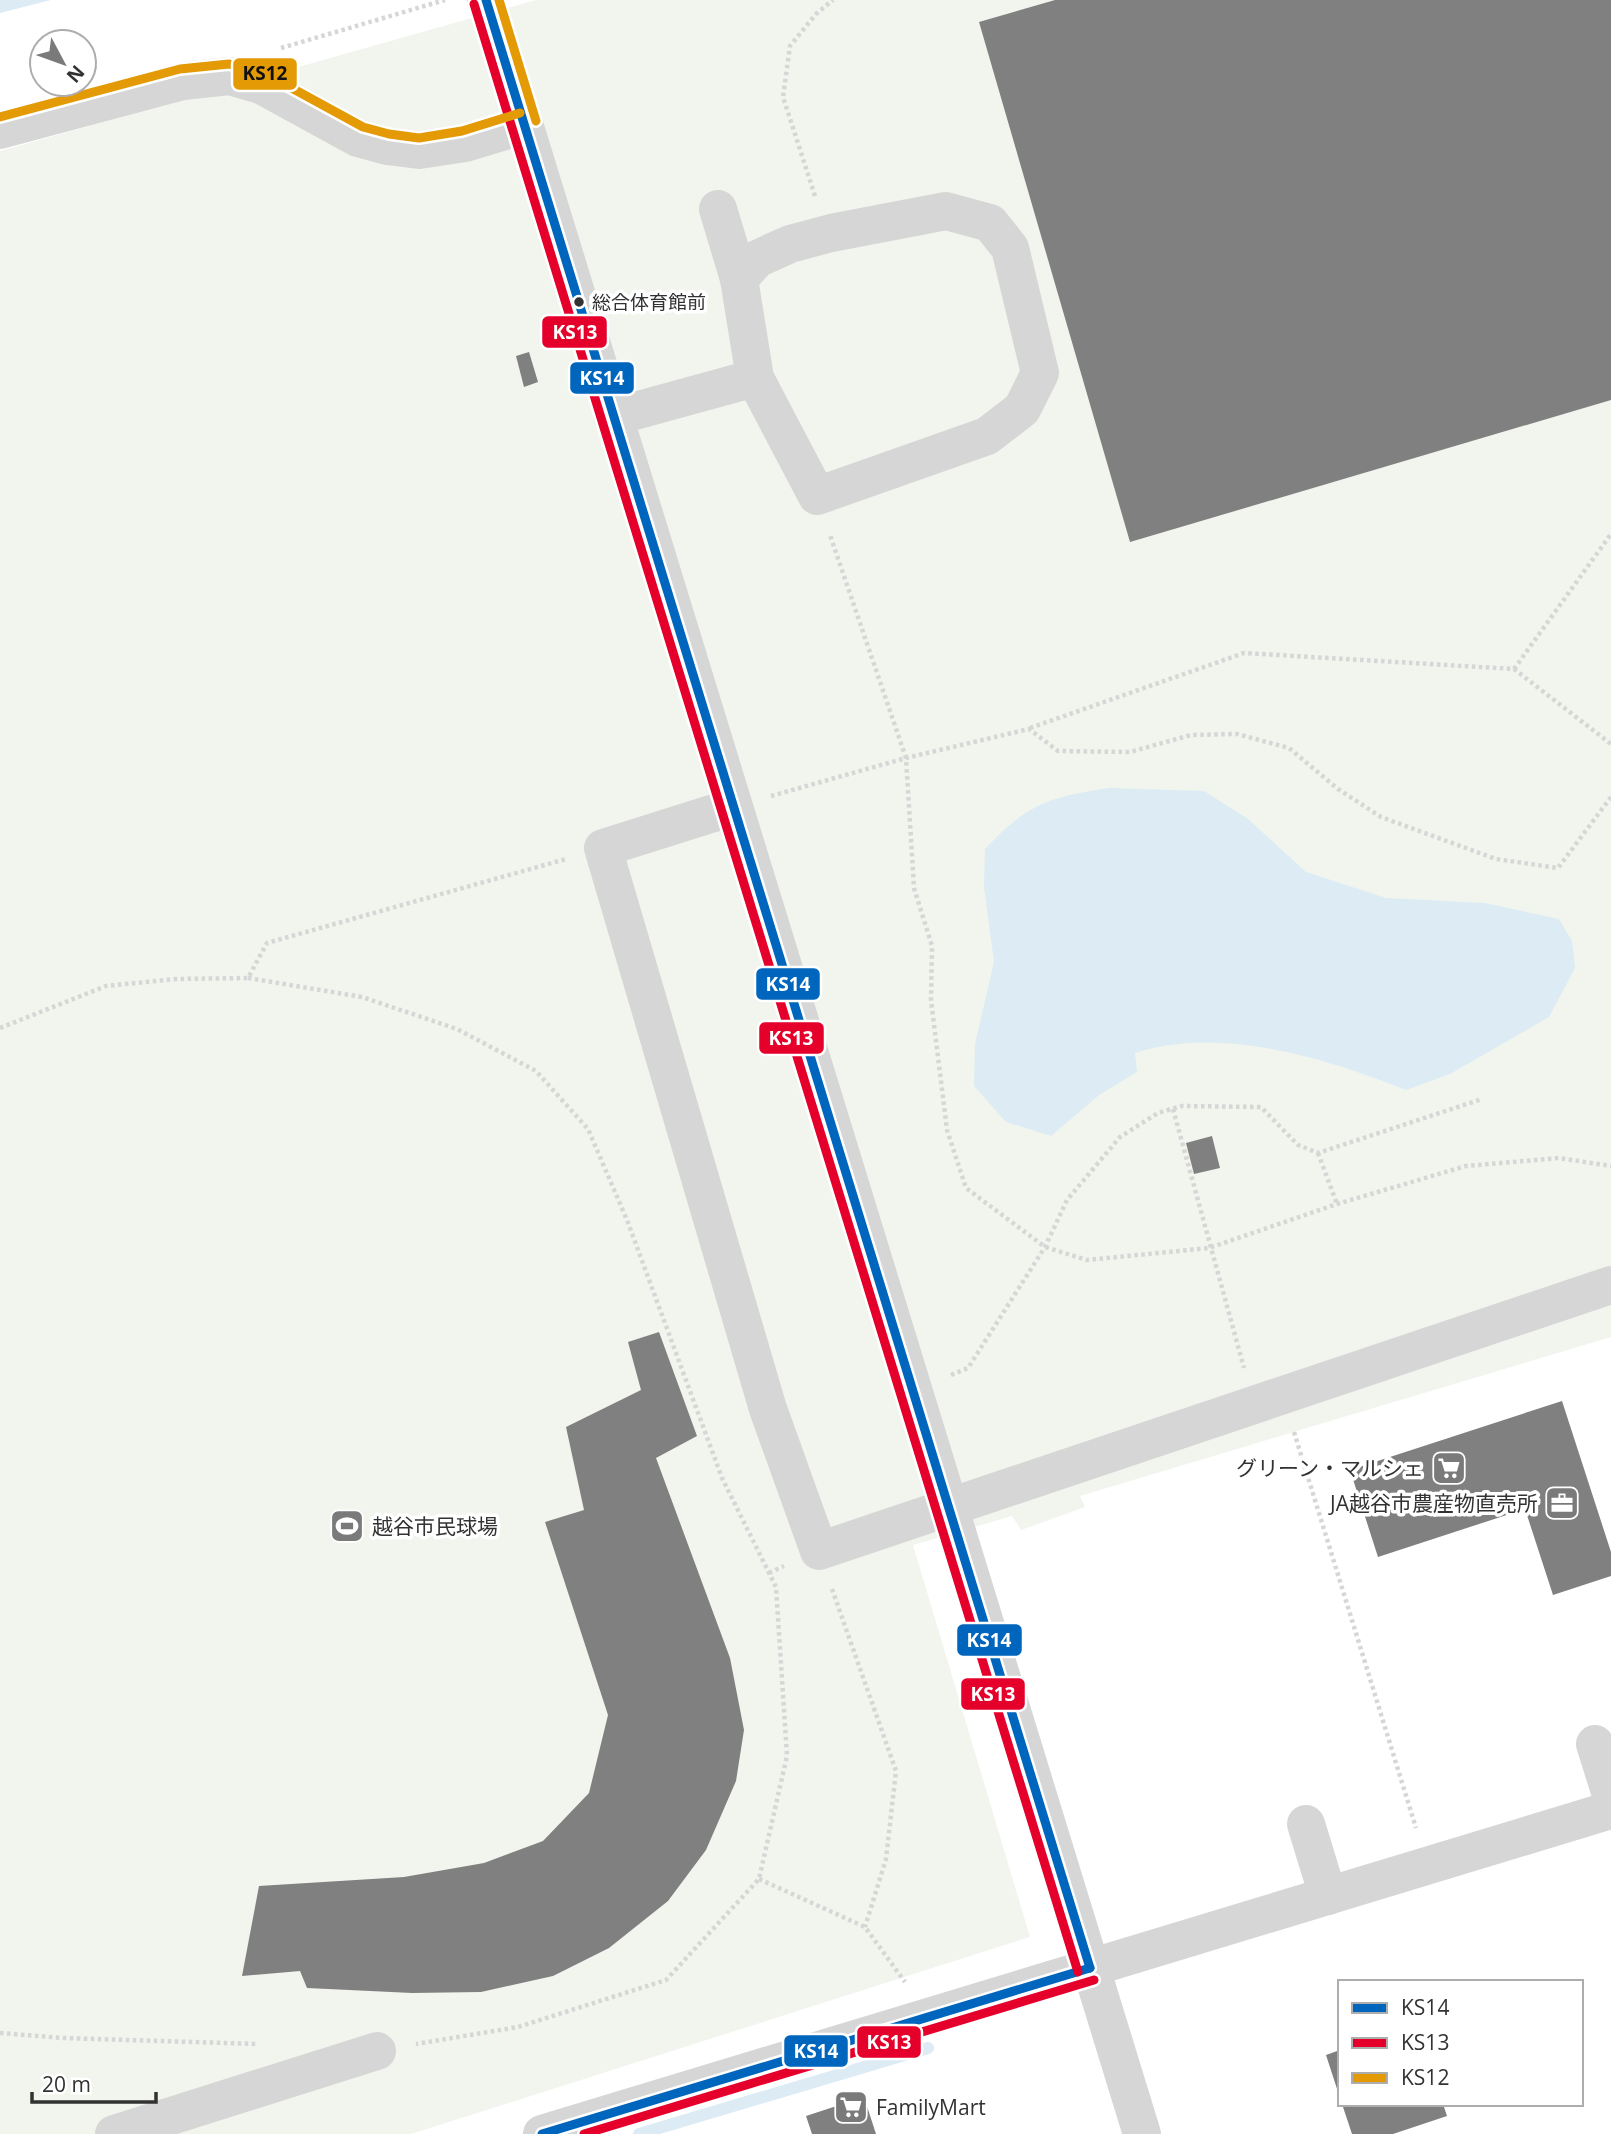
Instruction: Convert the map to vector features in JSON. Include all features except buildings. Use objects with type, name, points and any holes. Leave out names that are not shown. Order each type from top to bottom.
[{"type":"street","points":[[489,10],[1142,2134]]},
{"type":"street","points":[[0,130],[184,81],[229,76],[261,85],[358,138],[387,146],[430,148],[465,143],[524,125]]},
{"type":"street","points":[[718,209],[739,279],[755,377],[817,496],[987,436],[1022,408],[1040,373],[1010,248],[990,223],[946,211],[831,233],[790,244],[757,259],[739,279]]},
{"type":"street","points":[[613,417],[755,377]]},
{"type":"street","points":[[733,807],[603,848],[768,1409],[818,1551],[1164,1425],[1268,1399],[1342,1367],[1468,1326],[1611,1285]]},
{"type":"street","points":[[1595,1744],[1611,1795]]},
{"type":"street","points":[[542,2134],[1611,1810]]},
{"type":"street","points":[[1306,1824],[1328,1896]]},
{"type":"street","points":[[114,2134],[377,2051]]},
{"type":"path","points":[[229,76],[239,60],[445,0]]},
{"type":"path","points":[[831,233],[815,196],[783,97],[790,46],[816,14],[833,0]]},
{"type":"path","points":[[817,496],[906,758],[915,888],[932,946],[931,1000],[947,1129],[966,1188],[1045,1247],[1087,1260],[1209,1248],[1337,1204],[1466,1166],[1559,1158],[1611,1166]]},
{"type":"path","points":[[1514,669],[1611,534]]},
{"type":"path","points":[[733,807],[906,758],[1029,729],[1244,653],[1514,669],[1611,744]]},
{"type":"path","points":[[1029,729],[1058,751],[1130,752],[1191,735],[1237,734],[1289,748],[1338,789],[1381,817],[1496,859],[1558,868],[1611,797]]},
{"type":"path","points":[[248,978],[267,943],[603,848]]},
{"type":"path","points":[[0,1028],[106,986],[176,979],[248,978],[362,997],[457,1029],[536,1071],[588,1129],[627,1220],[722,1478],[776,1587],[787,1756],[759,1879],[666,1980],[518,2027],[377,2051]]},
{"type":"path","points":[[913,1389],[968,1368],[1045,1247],[1068,1200],[1120,1137],[1158,1113],[1173,1109],[1261,1107],[1298,1145],[1318,1153],[1482,1098]]},
{"type":"path","points":[[1173,1109],[1209,1248],[1268,1399],[1427,1866]]},
{"type":"path","points":[[1318,1153],[1337,1204]]},
{"type":"path","points":[[818,1551],[896,1771],[886,1859],[865,1927]]},
{"type":"path","points":[[759,1879],[865,1927],[930,2017]]},
{"type":"path","points":[[0,2033],[63,2038],[272,2045]]},
{"type":"shaded area","points":[[0,0],[51,0],[0,13]]},
{"type":"shaded area","points":[[536,0],[1611,0],[1611,1337],[1080,1496],[1085,1507],[1021,1530],[1012,1516],[913,1545],[1030,1937],[411,2134],[0,2134],[0,151]]},
{"type":"shaded area","points":[[1109,788],[1204,791],[1248,819],[1306,872],[1386,898],[1485,903],[1559,919],[1572,941],[1575,968],[1549,1017],[1450,1074],[1406,1090],[1307,1057],[1237,1044],[1202,1042],[1167,1045],[1135,1053],[1137,1072],[1099,1095],[1051,1136],[1006,1122],[974,1086],[975,1044],[994,962],[984,887],[985,849],[1014,822],[1040,805],[1070,795]]},
{"type":"waterway","points":[[639,2134],[928,2048]]},
{"type":"transit line","name":"KS14","points":[[486,0],[1090,1968]]},
{"type":"transit line","name":"KS12","points":[[499,0],[536,121]]},
{"type":"transit line","name":"KS13","points":[[474,4],[1078,1972]]},
{"type":"transit line","name":"KS12","points":[[0,117],[180,69],[229,64],[266,74],[363,127],[389,134],[419,138],[462,131],[520,113]]},
{"type":"transit line","name":"KS14","points":[[542,2134],[1090,1968]]},
{"type":"transit line","name":"KS13","points":[[584,2134],[1094,1980]]},
{"type":"place","name":"総合体育館前","points":[[579,302]]},
{"type":"place","name":"グリーン・マルシェ","points":[[1449,1468]]},
{"type":"place","name":"JA越谷市農産物直売所","points":[[1562,1503]]},
{"type":"place","name":"越谷市民球場","points":[[347,1526]]},
{"type":"place","name":"FamilyMart","points":[[851,2107]]}]
